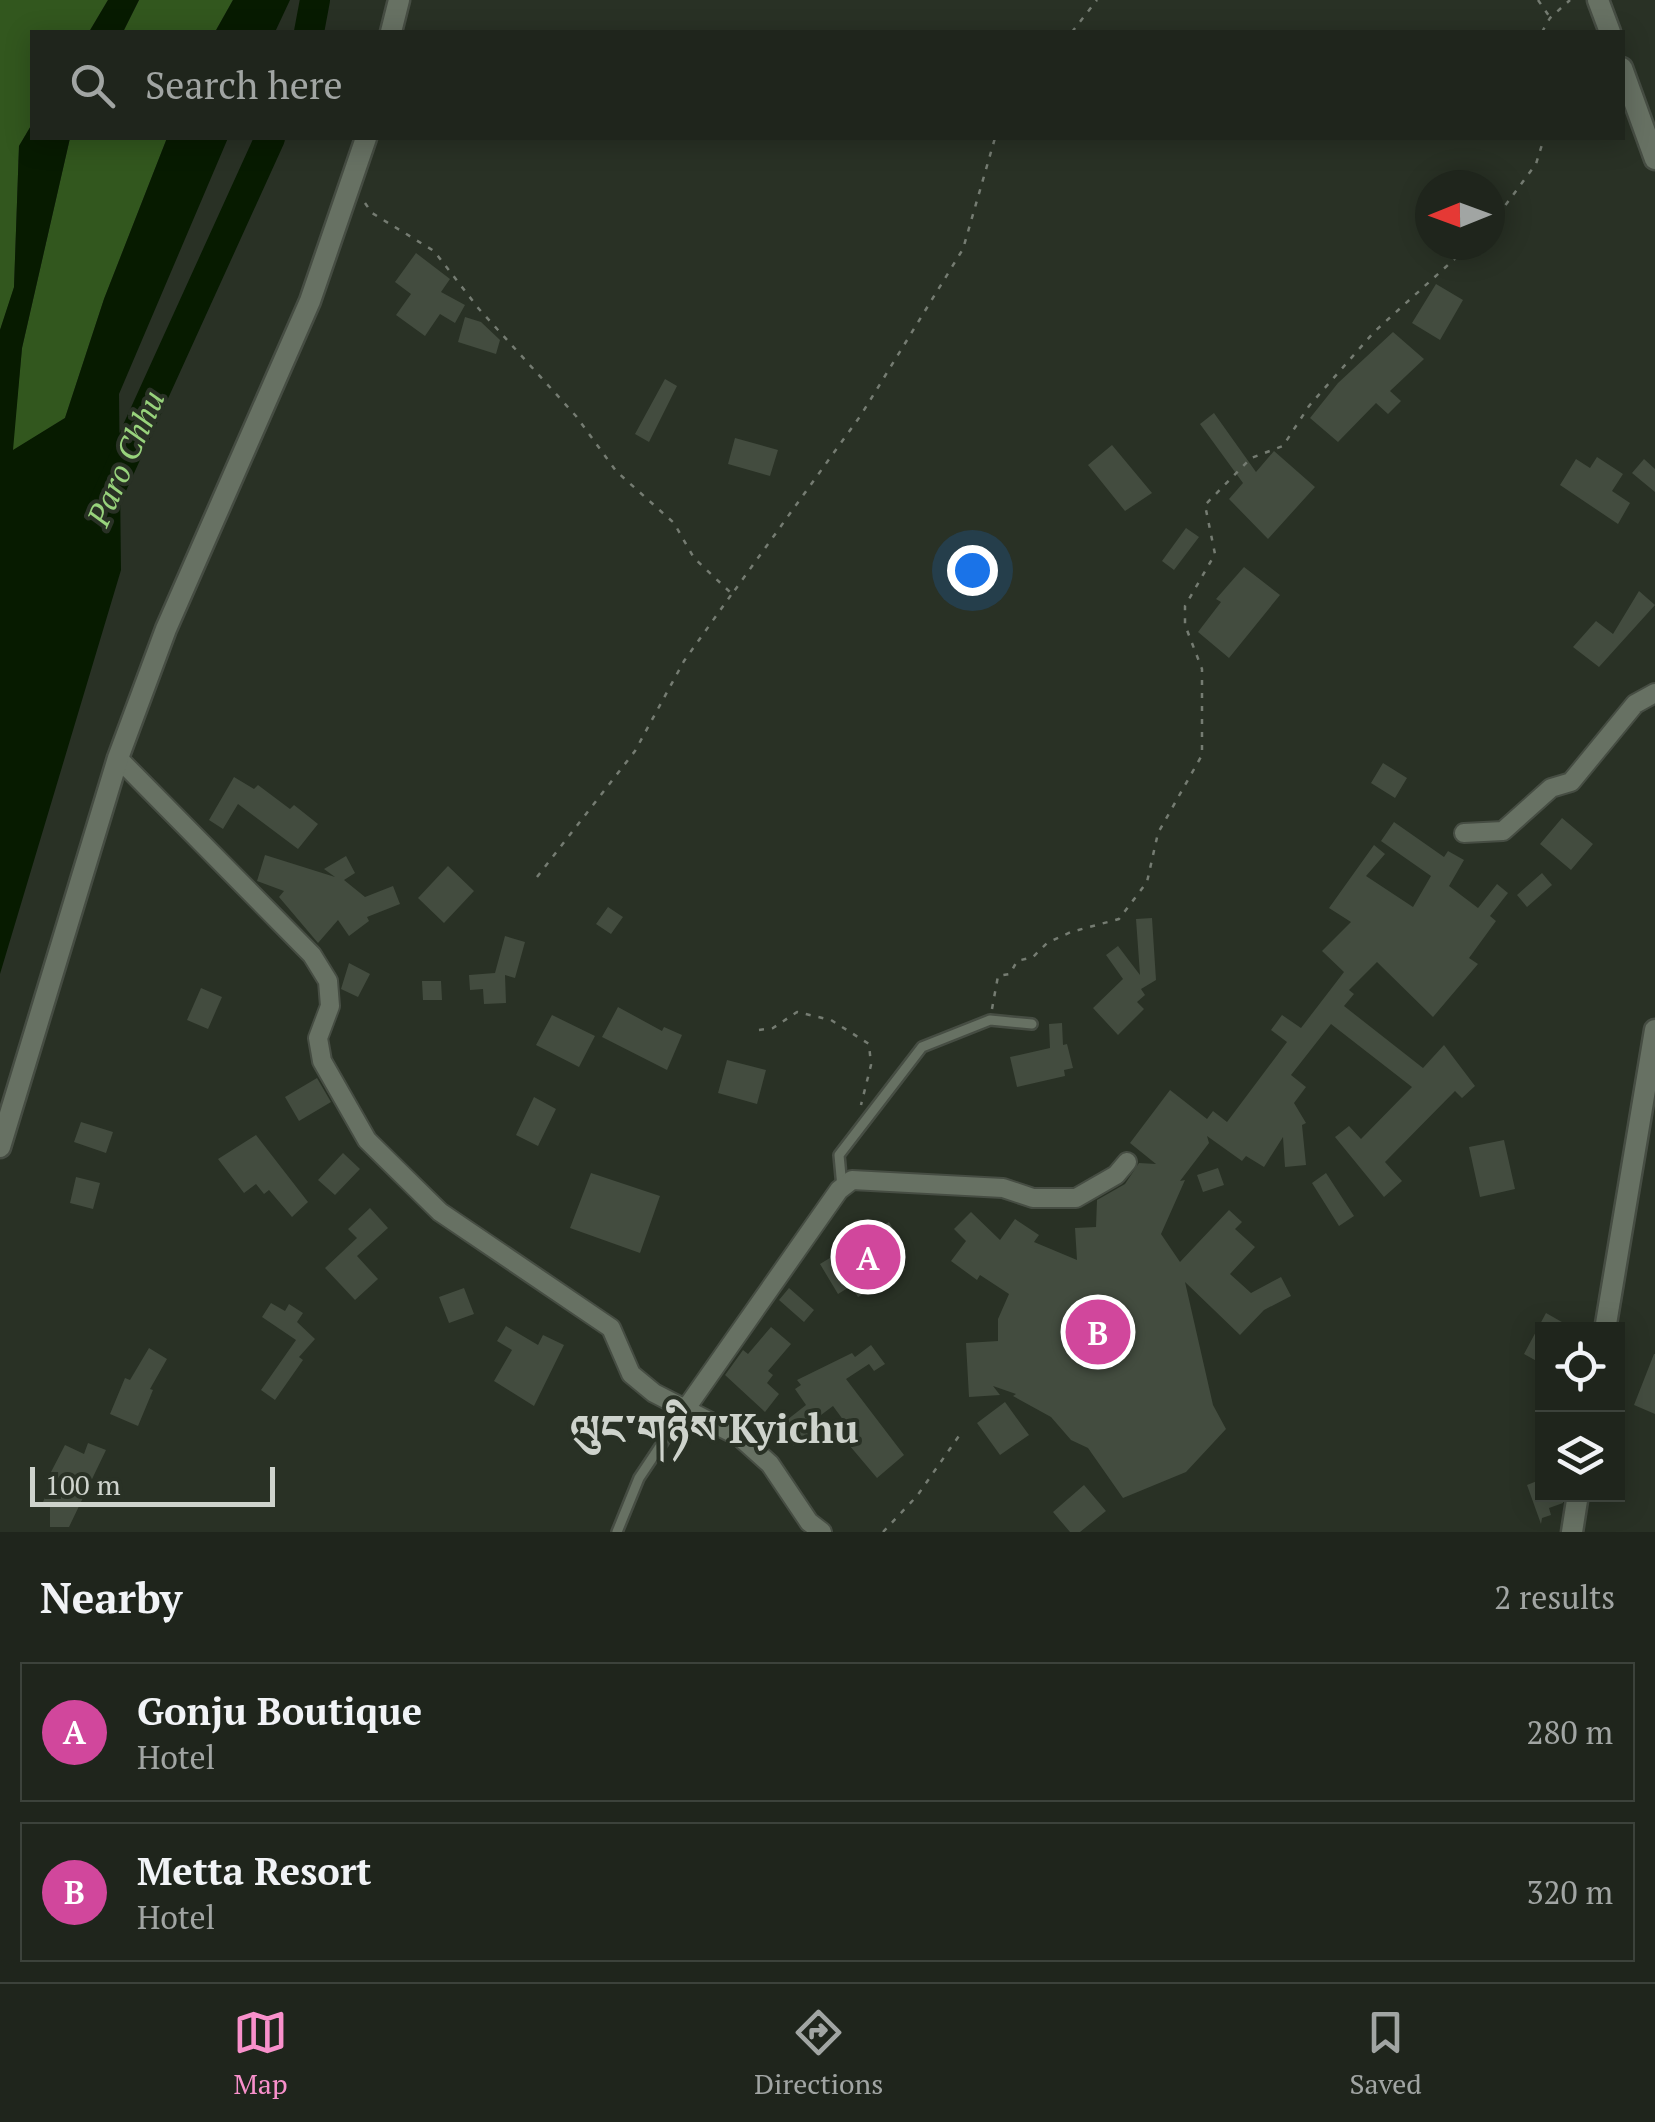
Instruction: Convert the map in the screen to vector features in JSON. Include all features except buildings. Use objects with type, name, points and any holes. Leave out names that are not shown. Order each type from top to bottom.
[{"type":"street","points":[[392,30],[399,0]]},
{"type":"street","points":[[1598,0],[1609,30]]},
{"type":"street","points":[[1625,76],[1655,159]]},
{"type":"street","points":[[0,1147],[118,758],[166,629],[310,301],[365,140]]},
{"type":"street","points":[[1464,833],[1503,832],[1551,788],[1571,782],[1635,704],[1655,693]]},
{"type":"street","points":[[118,758],[312,955],[328,981],[330,1006],[318,1038],[322,1060],[367,1140],[440,1212],[611,1328],[631,1374],[654,1393],[740,1437],[770,1464],[809,1529]]},
{"type":"street","points":[[1606,1322],[1655,1030]]},
{"type":"street","points":[[687,1407],[842,1187],[852,1180],[1003,1188],[1033,1198],[1076,1198],[1116,1175],[1128,1162]]},
{"type":"street","points":[[1572,1532],[1577,1502]]},
{"type":"lane","points":[[842,1187],[839,1155],[922,1047],[990,1020],[1032,1024]]},
{"type":"lane","points":[[617,1532],[638,1478],[687,1407]]},
{"type":"path","points":[[1074,30],[1097,0]]},
{"type":"path","points":[[1538,0],[1550,18]]},
{"type":"path","points":[[1543,30],[1570,0]]},
{"type":"path","points":[[537,877],[635,751],[684,661],[861,416],[964,250],[994,140]]},
{"type":"path","points":[[1505,206],[1536,164],[1543,140]]},
{"type":"path","points":[[352,185],[372,213],[434,251],[576,416],[616,472],[674,523],[694,558],[732,594]]},
{"type":"path","points":[[990,1020],[998,976],[1010,974],[1017,960],[1033,957],[1046,943],[1071,932],[1119,919],[1130,906],[1154,865],[1158,833],[1202,754],[1202,670],[1185,625],[1185,606],[1216,554],[1205,505],[1251,458],[1283,446],[1309,406],[1374,332],[1453,260]]},
{"type":"path","points":[[760,1030],[773,1028],[797,1012],[832,1020],[870,1044],[871,1065],[860,1097],[864,1122]]},
{"type":"path","points":[[884,1532],[917,1496],[960,1433]]},
{"type":"green space","points":[[0,0],[108,0],[90,30],[30,30],[30,127],[19,146],[14,288],[0,330]]},
{"type":"green space","points":[[139,0],[233,0],[216,30],[124,30]]},
{"type":"green space","points":[[70,140],[166,140],[104,299],[65,418],[12,451],[22,348]]},
{"type":"shaded area","points":[[108,0],[139,0],[124,30],[90,30]]},
{"type":"shaded area","points":[[233,0],[290,0],[276,30],[216,30]]},
{"type":"shaded area","points":[[30,127],[30,140],[70,140],[22,348],[13,450],[65,418],[104,299],[166,140],[227,140],[119,394],[121,570],[0,974],[0,330],[14,287],[19,146]]},
{"type":"waterway","name":"Paro Chhu","points":[[309,30],[315,0]]},
{"type":"waterway","name":"Paro Chhu","points":[[104,503],[269,140]]},
{"type":"place","name":"Gonju Boutique","points":[[868,1257]]},
{"type":"place","name":"Metta Resort","points":[[1098,1332]]},
{"type":"district","name":"ལུང་གཉིས་Kyichu","points":[[714,1427]]}]
